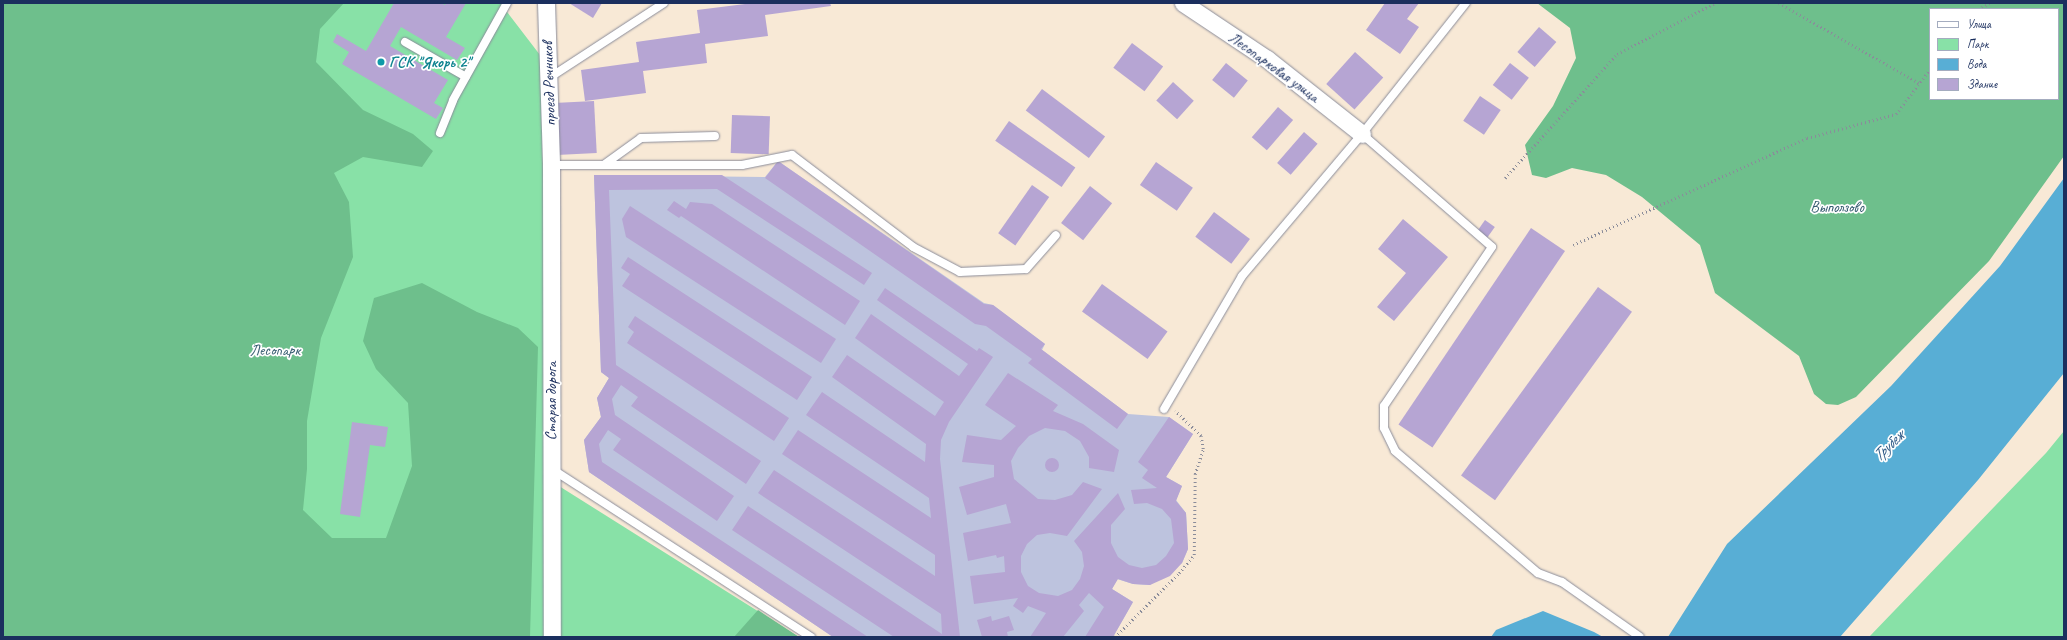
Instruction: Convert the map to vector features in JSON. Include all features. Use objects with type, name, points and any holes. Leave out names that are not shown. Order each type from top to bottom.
[{"type":"street","name":"проезд Речников","points":[[546,3],[551,165]]},
{"type":"street","name":"Лесопарковая улица","points":[[1183,3],[1267,59],[1362,134]]},
{"type":"street","name":"Старая дорога","points":[[551,165],[552,637]]},
{"type":"lane","points":[[440,134],[452,100],[507,3]]},
{"type":"lane","points":[[549,78],[664,3]]},
{"type":"lane","points":[[1166,407],[1242,276],[1362,134],[1466,3]]},
{"type":"lane","points":[[405,42],[466,77]]},
{"type":"lane","points":[[1362,134],[1492,248],[1384,406],[1384,428],[1395,451],[1538,573],[1562,582],[1640,637]]},
{"type":"lane","points":[[605,164],[641,138],[715,136]]},
{"type":"lane","points":[[551,165],[742,165],[792,155],[913,247],[960,272],[1026,269],[1056,235]]},
{"type":"lane","points":[[551,468],[811,637]]},
{"type":"path","points":[[1505,178],[1617,54],[1715,3]]},
{"type":"path","points":[[1779,3],[1920,83]]},
{"type":"path","points":[[1980,8],[1990,3]]},
{"type":"path","points":[[1573,245],[1807,138],[1896,114],[1929,70]]},
{"type":"path","points":[[1115,637],[1179,573],[1194,554],[1195,474],[1203,449],[1201,436],[1166,407]]},
{"type":"shaded area","points":[[778,161],[984,303],[993,305],[1045,344],[1042,350],[1128,414],[1169,417],[1193,434],[1166,477],[1182,486],[1176,500],[1186,513],[1188,549],[1182,563],[1150,585],[1133,584],[1117,579],[1112,589],[1133,602],[1113,637],[833,637],[589,472],[584,440],[601,417],[597,398],[609,378],[601,372],[594,175],[765,177]]},
{"type":"green space","name":"Лесопарк","points":[[3,3],[501,4],[540,55],[551,481],[799,637],[3,637]]},
{"type":"green space","name":"Лесопарк","points":[[3,3],[344,3],[320,29],[316,62],[363,110],[413,134],[433,151],[422,167],[363,157],[334,173],[349,202],[353,257],[321,338],[307,421],[307,469],[303,510],[332,538],[386,538],[412,466],[408,403],[376,369],[363,341],[374,298],[422,283],[477,312],[518,328],[538,347],[530,637],[3,637]]},
{"type":"green space","name":"Выползово","points":[[1537,3],[2064,3],[2064,156],[1989,261],[1856,397],[1838,405],[1826,404],[1814,394],[1799,356],[1715,293],[1700,245],[1642,197],[1606,175],[1572,168],[1546,178],[1532,175],[1525,145],[1553,106],[1576,58],[1570,28]]},
{"type":"green space","points":[[2064,431],[2064,637],[1869,637],[2046,453]]},
{"type":"green space","points":[[758,610],[799,637],[734,637]]},
{"type":"water","name":"Трубеж","points":[[2064,178],[2064,373],[1978,480],[1840,637],[1668,637],[1727,544],[1891,386],[2000,266]]},
{"type":"water","points":[[1543,611],[1603,637],[1491,637],[1496,630]]},
{"type":"building","name":"ГСК \"Якорь 2\"","points":[[394,3],[441,3],[445,5],[446,3],[466,3],[446,37],[465,48],[457,60],[401,27],[390,46],[448,80],[434,103],[443,108],[436,119],[342,64],[349,52],[333,42],[337,34],[366,51]]},
{"type":"building","points":[[569,3],[602,3],[593,18]]},
{"type":"building","points":[[753,3],[830,3],[831,6],[765,15],[768,36],[705,44],[707,63],[643,71],[646,93],[585,101],[581,70],[639,62],[636,42],[700,33],[697,10]]},
{"type":"building","points":[[1385,3],[1419,3],[1407,19],[1419,27],[1400,54],[1366,30]]},
{"type":"building","points":[[1539,27],[1556,42],[1535,67],[1517,52]]},
{"type":"building","points":[[1132,43],[1163,66],[1144,91],[1113,68]]},
{"type":"building","points":[[1355,52],[1383,77],[1354,109],[1326,84]]},
{"type":"building","points":[[1226,63],[1248,81],[1234,98],[1212,80]]},
{"type":"building","points":[[1510,63],[1529,78],[1512,100],[1493,85]]},
{"type":"building","points":[[1173,82],[1194,101],[1177,119],[1156,101]]},
{"type":"building","points":[[1042,89],[1105,137],[1089,158],[1026,111]]},
{"type":"building","points":[[1480,96],[1501,110],[1484,135],[1463,121]]},
{"type":"building","points":[[594,101],[597,153],[557,155],[554,103]]},
{"type":"building","points":[[1278,107],[1293,120],[1267,150],[1252,137]]},
{"type":"building","points":[[732,115],[770,116],[769,154],[731,153]]},
{"type":"building","points":[[1009,121],[1075,167],[1062,187],[995,141]]},
{"type":"building","points":[[1304,132],[1318,144],[1291,175],[1277,163]]},
{"type":"building","points":[[778,161],[984,304],[993,305],[1045,344],[1041,349],[1128,414],[1117,429],[1028,363],[1032,359],[986,326],[975,324],[765,178]]},
{"type":"building","points":[[1156,162],[1193,188],[1177,211],[1140,185]]},
{"type":"building","points":[[594,175],[722,175],[872,273],[864,285],[717,189],[609,190],[616,365],[761,461],[746,484],[631,406],[638,397],[621,385],[612,399],[615,415],[734,496],[717,521],[613,450],[621,439],[608,430],[599,444],[602,462],[868,637],[833,637],[589,472],[584,440],[601,417],[597,398],[609,378],[601,372]]},
{"type":"building","points":[[1032,185],[1049,197],[1015,245],[998,233]]},
{"type":"building","points":[[1090,186],[1112,203],[1083,240],[1061,223]]},
{"type":"building","points":[[674,201],[686,209],[690,202],[712,204],[860,301],[845,325],[681,216],[679,218],[667,210]]},
{"type":"building","points":[[630,206],[836,339],[821,363],[626,237],[622,219]]},
{"type":"building","points":[[1214,212],[1250,239],[1231,264],[1195,237]]},
{"type":"building","points":[[1403,219],[1448,257],[1394,321],[1377,307],[1406,273],[1378,249]]},
{"type":"building","points":[[1485,220],[1495,227],[1487,238],[1477,231]]},
{"type":"building","points":[[1531,228],[1565,251],[1432,447],[1398,424]]},
{"type":"building","points":[[628,257],[812,377],[797,400],[622,286],[630,274],[621,268]]},
{"type":"building","points":[[1102,284],[1168,332],[1148,359],[1082,312]]},
{"type":"building","points":[[1598,287],[1632,312],[1495,500],[1461,476]]},
{"type":"building","points":[[885,288],[977,351],[979,348],[993,357],[949,422],[941,440],[940,459],[960,637],[894,637],[732,530],[748,506],[942,634],[941,614],[758,493],[774,470],[935,576],[935,555],[782,454],[798,430],[931,518],[929,498],[806,415],[822,392],[925,462],[926,444],[832,377],[847,355],[935,416],[944,402],[855,338],[871,314],[959,376],[968,364],[877,300]]},
{"type":"building","points":[[635,316],[789,418],[774,441],[627,343],[634,332],[628,327]]},
{"type":"building","points":[[1008,373],[1058,405],[1053,411],[1083,424],[1119,450],[1114,472],[1089,468],[1089,457],[1080,441],[1065,431],[1045,428],[1029,436],[1018,448],[1011,461],[1014,479],[1038,499],[1055,500],[1072,495],[1083,482],[1102,489],[1067,536],[1050,533],[1037,535],[1027,544],[1021,556],[1021,572],[1028,586],[1039,593],[1058,596],[1072,590],[1080,579],[1084,566],[1082,552],[1074,541],[1118,493],[1125,509],[1111,525],[1111,543],[1118,557],[1129,565],[1142,568],[1156,565],[1166,556],[1174,543],[1171,519],[1162,509],[1147,503],[1134,504],[1131,490],[1157,488],[1142,478],[1148,470],[1138,462],[1169,417],[1193,434],[1166,477],[1182,486],[1176,501],[1186,513],[1188,549],[1182,563],[1170,576],[1150,585],[1133,584],[1118,579],[1112,589],[1133,602],[1113,637],[1085,637],[1104,607],[1089,593],[1079,605],[1084,611],[1063,637],[1030,637],[1046,613],[1028,606],[1023,613],[1013,606],[1018,598],[974,604],[970,576],[1005,572],[1004,556],[997,558],[996,555],[968,561],[963,533],[1011,523],[1006,504],[967,515],[959,487],[994,477],[994,465],[962,462],[967,435],[1001,440],[1016,426],[985,405]]},
{"type":"building","points":[[352,422],[388,427],[385,447],[370,445],[360,517],[340,514]]},
{"type":"building","points":[[1049,458],[1055,458],[1059,462],[1059,468],[1055,472],[1049,472],[1045,468],[1045,462]]},
{"type":"building","points":[[991,616],[992,621],[1009,616],[1014,630],[1007,632],[1008,637],[982,637],[977,620]]},
{"type":"place","name":"ГСК \"Якорь 2\"","points":[[381,62]]}]
